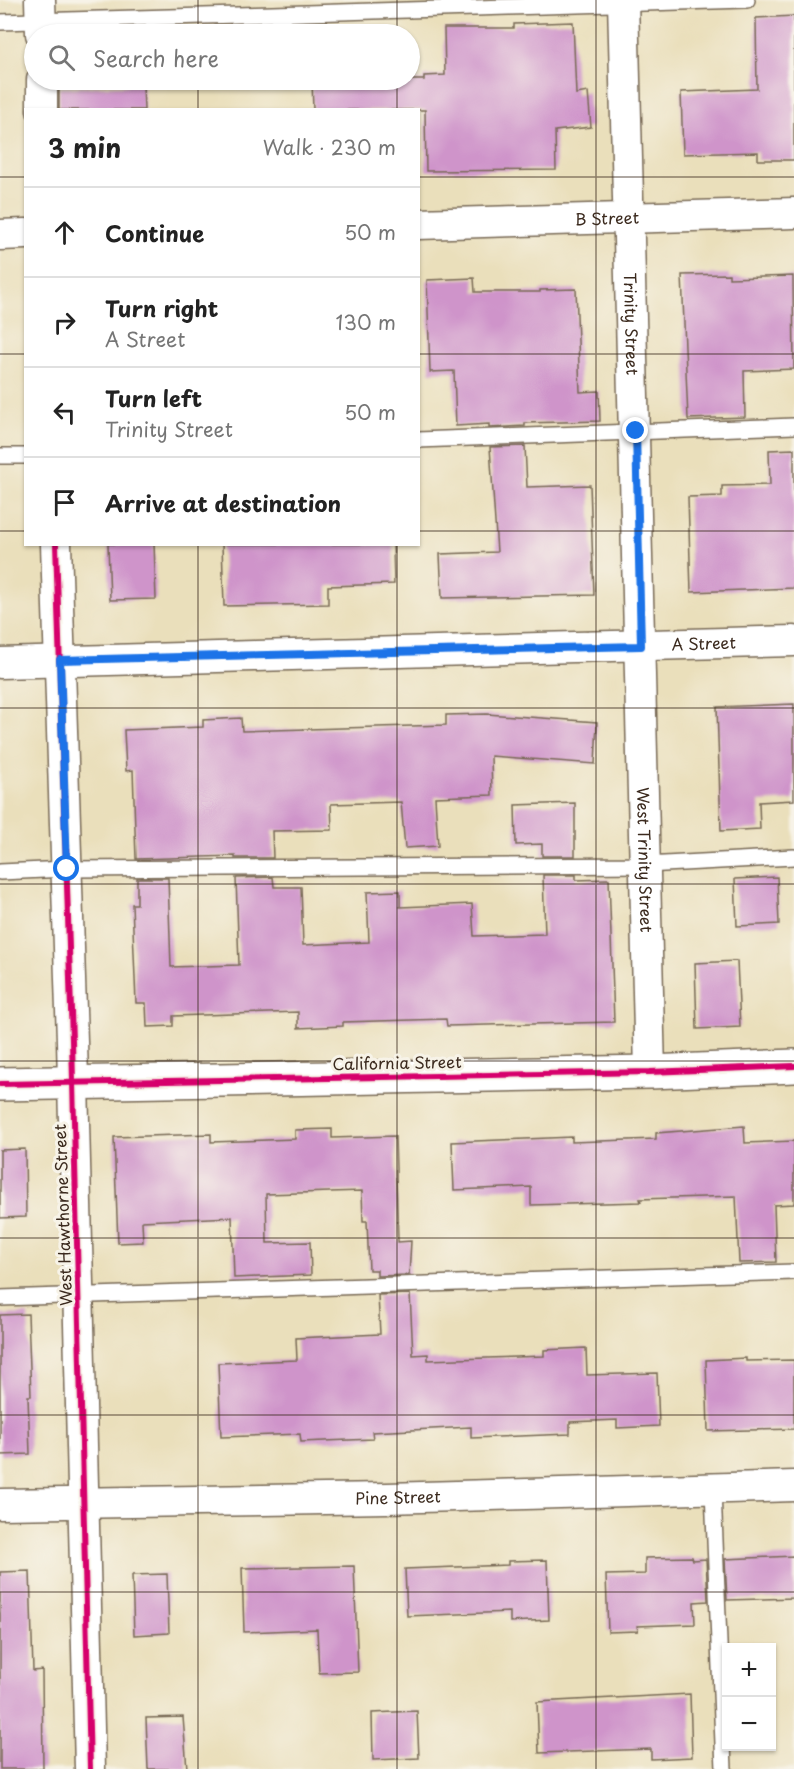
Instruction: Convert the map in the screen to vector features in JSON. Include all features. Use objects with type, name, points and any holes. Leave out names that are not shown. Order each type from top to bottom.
[{"type":"street","name":"Trinity Street","points":[[623,3],[641,646]]},
{"type":"street","points":[[42,90],[42,108]]},
{"type":"street","name":"B Street","points":[[420,224],[794,213]]},
{"type":"street","points":[[0,235],[24,234]]},
{"type":"street","name":"West Hawthorne Street","points":[[56,546],[85,1502],[90,1769]]},
{"type":"street","name":"A Street","points":[[0,663],[794,641]]},
{"type":"street","name":"West Trinity Street","points":[[641,646],[650,1071]]},
{"type":"street","name":"California Street","points":[[0,1084],[794,1066]]},
{"type":"street","name":"Pine Street","points":[[0,1504],[713,1490],[794,1486]]},
{"type":"lane","points":[[0,22],[41,18],[747,0]]},
{"type":"lane","points":[[420,440],[794,426]]},
{"type":"lane","points":[[0,456],[24,456]]},
{"type":"lane","points":[[0,872],[67,869],[646,865],[794,857]]},
{"type":"lane","points":[[0,1298],[794,1272]]},
{"type":"lane","points":[[713,1490],[724,1769]]},
{"type":"building","points":[[794,16],[794,160],[758,160],[758,152],[683,154],[681,92],[757,89],[756,18]]},
{"type":"building","points":[[573,22],[576,94],[588,92],[591,127],[555,131],[556,170],[426,171],[425,110],[420,110],[420,108],[313,108],[312,90],[420,90],[420,80],[424,80],[424,76],[445,75],[444,28],[514,28],[514,24]]},
{"type":"building","points":[[59,90],[143,90],[144,108],[59,108]]},
{"type":"building","points":[[729,274],[729,278],[793,276],[794,369],[744,371],[745,417],[688,419],[682,275]]},
{"type":"building","points":[[474,278],[475,292],[540,292],[540,290],[576,289],[580,392],[599,391],[600,421],[525,423],[525,426],[489,428],[489,424],[456,426],[454,371],[430,372],[427,280]]},
{"type":"building","points":[[525,446],[527,487],[590,485],[594,595],[442,598],[440,554],[497,552],[490,447]]},
{"type":"building","points":[[794,449],[794,588],[691,592],[688,497],[722,496],[722,486],[770,485],[769,450]]},
{"type":"building","points":[[108,546],[154,546],[156,599],[110,600]]},
{"type":"building","points":[[222,546],[393,546],[394,584],[328,586],[328,604],[224,606]]},
{"type":"building","points":[[794,704],[794,800],[759,802],[760,829],[721,831],[717,707]]},
{"type":"building","points":[[487,714],[597,722],[595,764],[491,756],[492,795],[435,797],[438,846],[405,848],[401,802],[331,804],[332,830],[272,831],[273,858],[235,858],[235,856],[136,859],[133,770],[126,771],[124,730],[203,727],[203,720],[241,718],[242,731],[446,725],[446,715]]},
{"type":"building","points":[[575,803],[575,856],[542,856],[542,844],[516,845],[515,805]]},
{"type":"building","points":[[543,875],[576,875],[576,880],[609,879],[614,1022],[447,1026],[446,1019],[343,1022],[343,1026],[298,1028],[298,1012],[173,1016],[173,1026],[147,1027],[146,1003],[136,1003],[132,904],[137,904],[137,878],[168,878],[171,967],[239,965],[236,878],[273,877],[274,887],[301,887],[303,945],[369,942],[367,892],[400,891],[400,907],[472,904],[474,936],[545,934]]},
{"type":"building","points":[[777,877],[779,924],[737,926],[735,879]]},
{"type":"building","points":[[737,961],[740,1027],[697,1029],[695,963]]},
{"type":"building","points":[[744,1126],[745,1143],[794,1141],[794,1204],[774,1205],[776,1262],[739,1263],[736,1196],[640,1199],[641,1202],[531,1205],[531,1187],[454,1190],[452,1142],[572,1137],[572,1142],[656,1139],[656,1133]]},
{"type":"building","points":[[332,1129],[332,1138],[395,1136],[398,1242],[411,1241],[409,1275],[377,1276],[377,1270],[369,1270],[367,1221],[363,1221],[362,1191],[266,1194],[267,1243],[310,1242],[311,1275],[234,1278],[232,1217],[142,1221],[143,1242],[118,1243],[114,1137],[211,1134],[211,1142],[295,1139],[295,1130]]},
{"type":"building","points":[[25,1149],[26,1217],[0,1218],[0,1150]]},
{"type":"building","points":[[410,1294],[413,1355],[428,1354],[428,1360],[544,1356],[544,1350],[586,1348],[587,1375],[657,1373],[659,1426],[617,1428],[617,1420],[570,1422],[570,1434],[471,1438],[471,1427],[372,1432],[373,1439],[301,1442],[300,1434],[221,1437],[218,1363],[297,1360],[296,1338],[380,1334],[378,1295]]},
{"type":"building","points":[[28,1314],[31,1396],[28,1396],[30,1454],[0,1455],[0,1315]]},
{"type":"building","points":[[746,1358],[746,1361],[794,1360],[794,1429],[708,1431],[706,1360]]},
{"type":"building","points":[[794,1556],[794,1598],[727,1600],[725,1559]]},
{"type":"building","points":[[692,1557],[693,1560],[706,1559],[708,1601],[694,1602],[695,1624],[637,1626],[638,1631],[608,1632],[606,1575],[645,1574],[645,1558]]},
{"type":"building","points":[[547,1560],[549,1620],[510,1622],[510,1612],[407,1616],[405,1569],[508,1565],[508,1561]]},
{"type":"building","points":[[354,1566],[358,1672],[319,1673],[317,1629],[244,1632],[242,1568]]},
{"type":"building","points":[[30,1571],[33,1671],[42,1670],[43,1769],[0,1769],[0,1572]]},
{"type":"building","points":[[167,1574],[169,1633],[134,1635],[132,1575]]},
{"type":"building","points":[[690,1694],[692,1757],[651,1759],[651,1749],[539,1753],[537,1702]]},
{"type":"building","points":[[417,1711],[419,1758],[373,1760],[372,1713]]},
{"type":"building","points":[[183,1717],[187,1769],[148,1769],[146,1718]]},
{"type":"cycle path","points":[[56,546],[72,1041],[90,1769]]},
{"type":"cycle path","points":[[0,1084],[650,1072],[794,1066]]},
{"type":"route","points":[[67,869],[60,660],[641,646],[636,431]]}]
